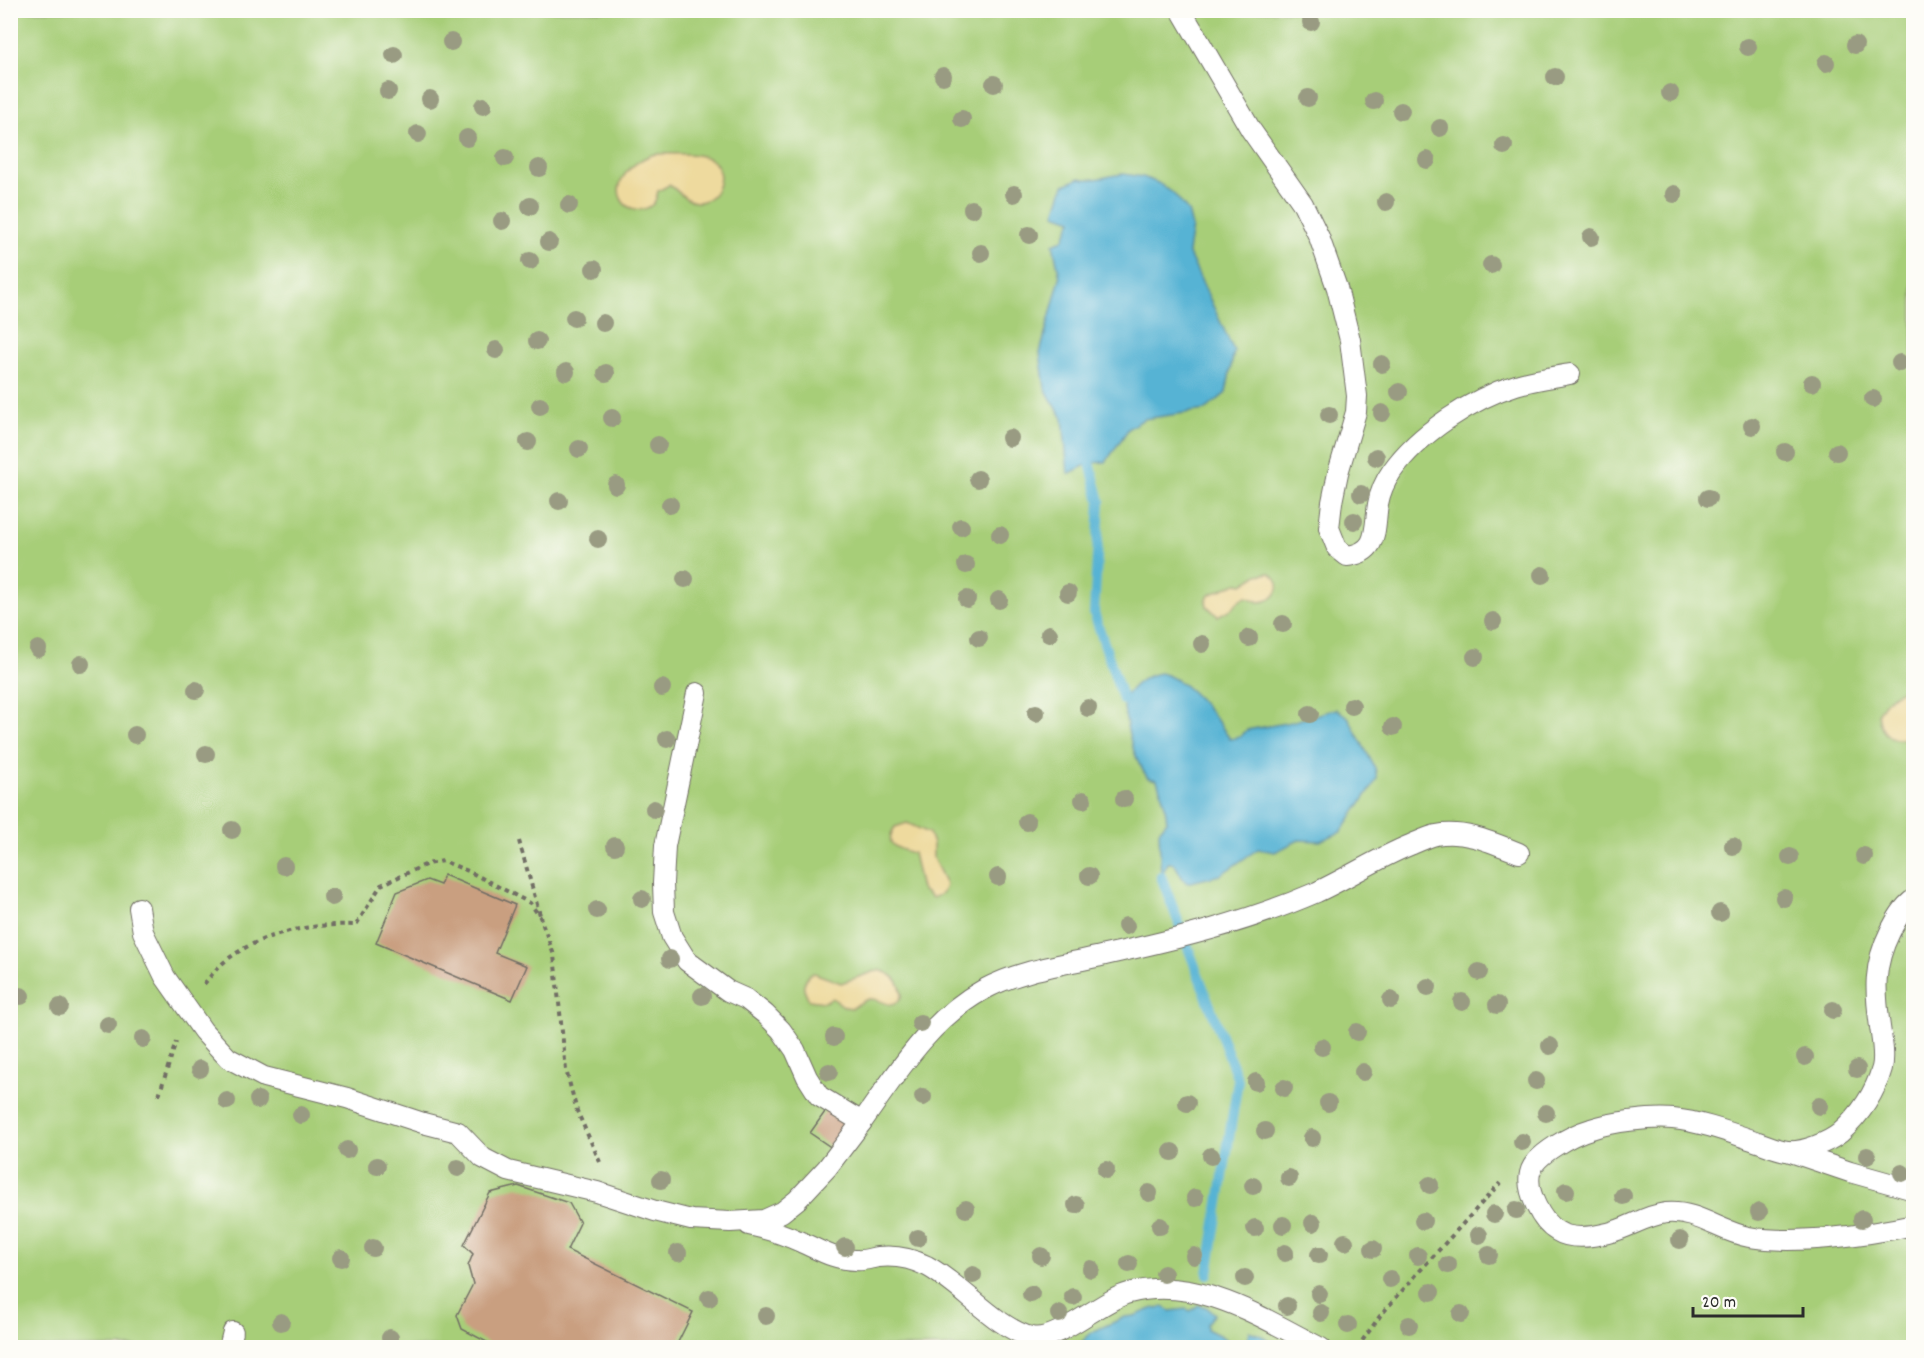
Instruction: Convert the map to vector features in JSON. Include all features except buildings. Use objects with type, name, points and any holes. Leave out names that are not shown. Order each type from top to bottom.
[{"type":"lane","points":[[1181,10],[1251,130],[1303,204],[1319,237],[1337,288],[1350,340],[1357,396],[1356,412],[1332,502],[1329,528],[1337,548],[1347,556],[1357,555],[1369,546],[1376,531],[1378,503],[1384,483],[1410,448],[1437,426],[1491,394],[1515,385],[1570,374]]},
{"type":"lane","points":[[698,693],[665,846],[664,912],[672,937],[687,961],[728,991],[746,999],[781,1030],[795,1050],[807,1077],[819,1096],[862,1122]]},
{"type":"lane","points":[[139,908],[143,932],[165,977],[203,1031],[228,1058],[264,1077],[347,1098],[458,1132],[483,1158],[508,1171],[597,1192],[691,1220],[730,1222],[764,1220],[782,1212],[797,1200],[827,1168],[923,1040],[952,1011],[983,990],[1010,977],[1229,926],[1317,891],[1392,853],[1434,836],[1456,834],[1475,836],[1518,853]]},
{"type":"lane","points":[[1788,1151],[1822,1144],[1838,1135],[1857,1115],[1873,1091],[1882,1067],[1883,1048],[1876,974],[1881,950],[1906,905],[1914,899]]},
{"type":"lane","points":[[1914,1190],[1703,1125],[1672,1119],[1639,1120],[1592,1128],[1555,1146],[1539,1159],[1530,1172],[1530,1186],[1538,1211],[1556,1231],[1578,1238],[1608,1233],[1663,1213],[1693,1215],[1726,1231],[1748,1237],[1774,1240],[1828,1237],[1914,1225]]},
{"type":"lane","points":[[730,1222],[768,1229],[833,1257],[857,1260],[906,1257],[927,1266],[961,1289],[1014,1331],[1034,1338],[1056,1334],[1127,1293],[1164,1289],[1184,1290],[1220,1298],[1321,1347]]},
{"type":"path","points":[[519,841],[554,955],[566,1070],[577,1111],[603,1167]]},
{"type":"path","points":[[159,1095],[187,1008],[202,986],[222,964],[273,935],[330,924],[356,926],[381,885],[427,864],[443,861],[468,871],[530,903],[542,920]]},
{"type":"path","points":[[1357,1347],[1380,1316],[1502,1182]]},
{"type":"green space","points":[[10,11],[1913,11],[1913,1347],[11,1347]]},
{"type":"sand","points":[[656,154],[689,154],[708,158],[718,169],[720,176],[716,191],[704,201],[696,202],[685,198],[669,185],[658,191],[650,207],[633,209],[629,207],[623,202],[620,194],[623,178],[634,165]]},
{"type":"sand","points":[[1270,573],[1278,582],[1277,591],[1271,599],[1260,602],[1248,597],[1244,598],[1218,616],[1207,606],[1206,601],[1209,595],[1237,583],[1243,584],[1257,575]]},
{"type":"sand","points":[[1913,687],[1913,736],[1899,739],[1889,736],[1879,721],[1878,713],[1892,696]]},
{"type":"sand","points":[[907,823],[929,833],[933,844],[933,858],[946,884],[942,893],[932,898],[921,889],[913,853],[891,843],[891,833],[895,827]]},
{"type":"sand","points":[[879,970],[888,973],[900,985],[902,995],[895,1004],[869,999],[852,1008],[845,1007],[832,998],[824,1002],[809,1000],[804,989],[809,974],[814,973],[841,983]]},
{"type":"water","points":[[1124,174],[1143,177],[1158,183],[1173,193],[1188,211],[1192,227],[1188,252],[1234,351],[1226,393],[1205,410],[1144,419],[1129,428],[1106,462],[1090,463],[1068,474],[1063,418],[1045,388],[1040,353],[1060,278],[1053,244],[1063,240],[1072,220],[1055,214],[1064,185],[1080,178],[1096,179]]},
{"type":"water","points":[[1160,673],[1190,690],[1209,710],[1230,739],[1240,737],[1247,730],[1291,722],[1336,709],[1348,717],[1375,768],[1377,778],[1341,832],[1320,841],[1299,840],[1275,852],[1258,849],[1220,875],[1187,883],[1174,863],[1168,863],[1161,876],[1159,831],[1167,821],[1164,801],[1157,780],[1148,778],[1138,761],[1128,731],[1123,700],[1138,682]]},
{"type":"water","points":[[1198,1305],[1206,1307],[1215,1314],[1207,1324],[1207,1329],[1233,1345],[1247,1341],[1249,1331],[1268,1341],[1267,1345],[1257,1348],[1077,1347],[1092,1332],[1125,1317],[1164,1307],[1170,1311],[1186,1309],[1191,1311]]},
{"type":"waterway","points":[[1090,463],[1100,501],[1094,613],[1123,700]]},
{"type":"waterway","points":[[1161,876],[1238,1080],[1208,1274]]}]
